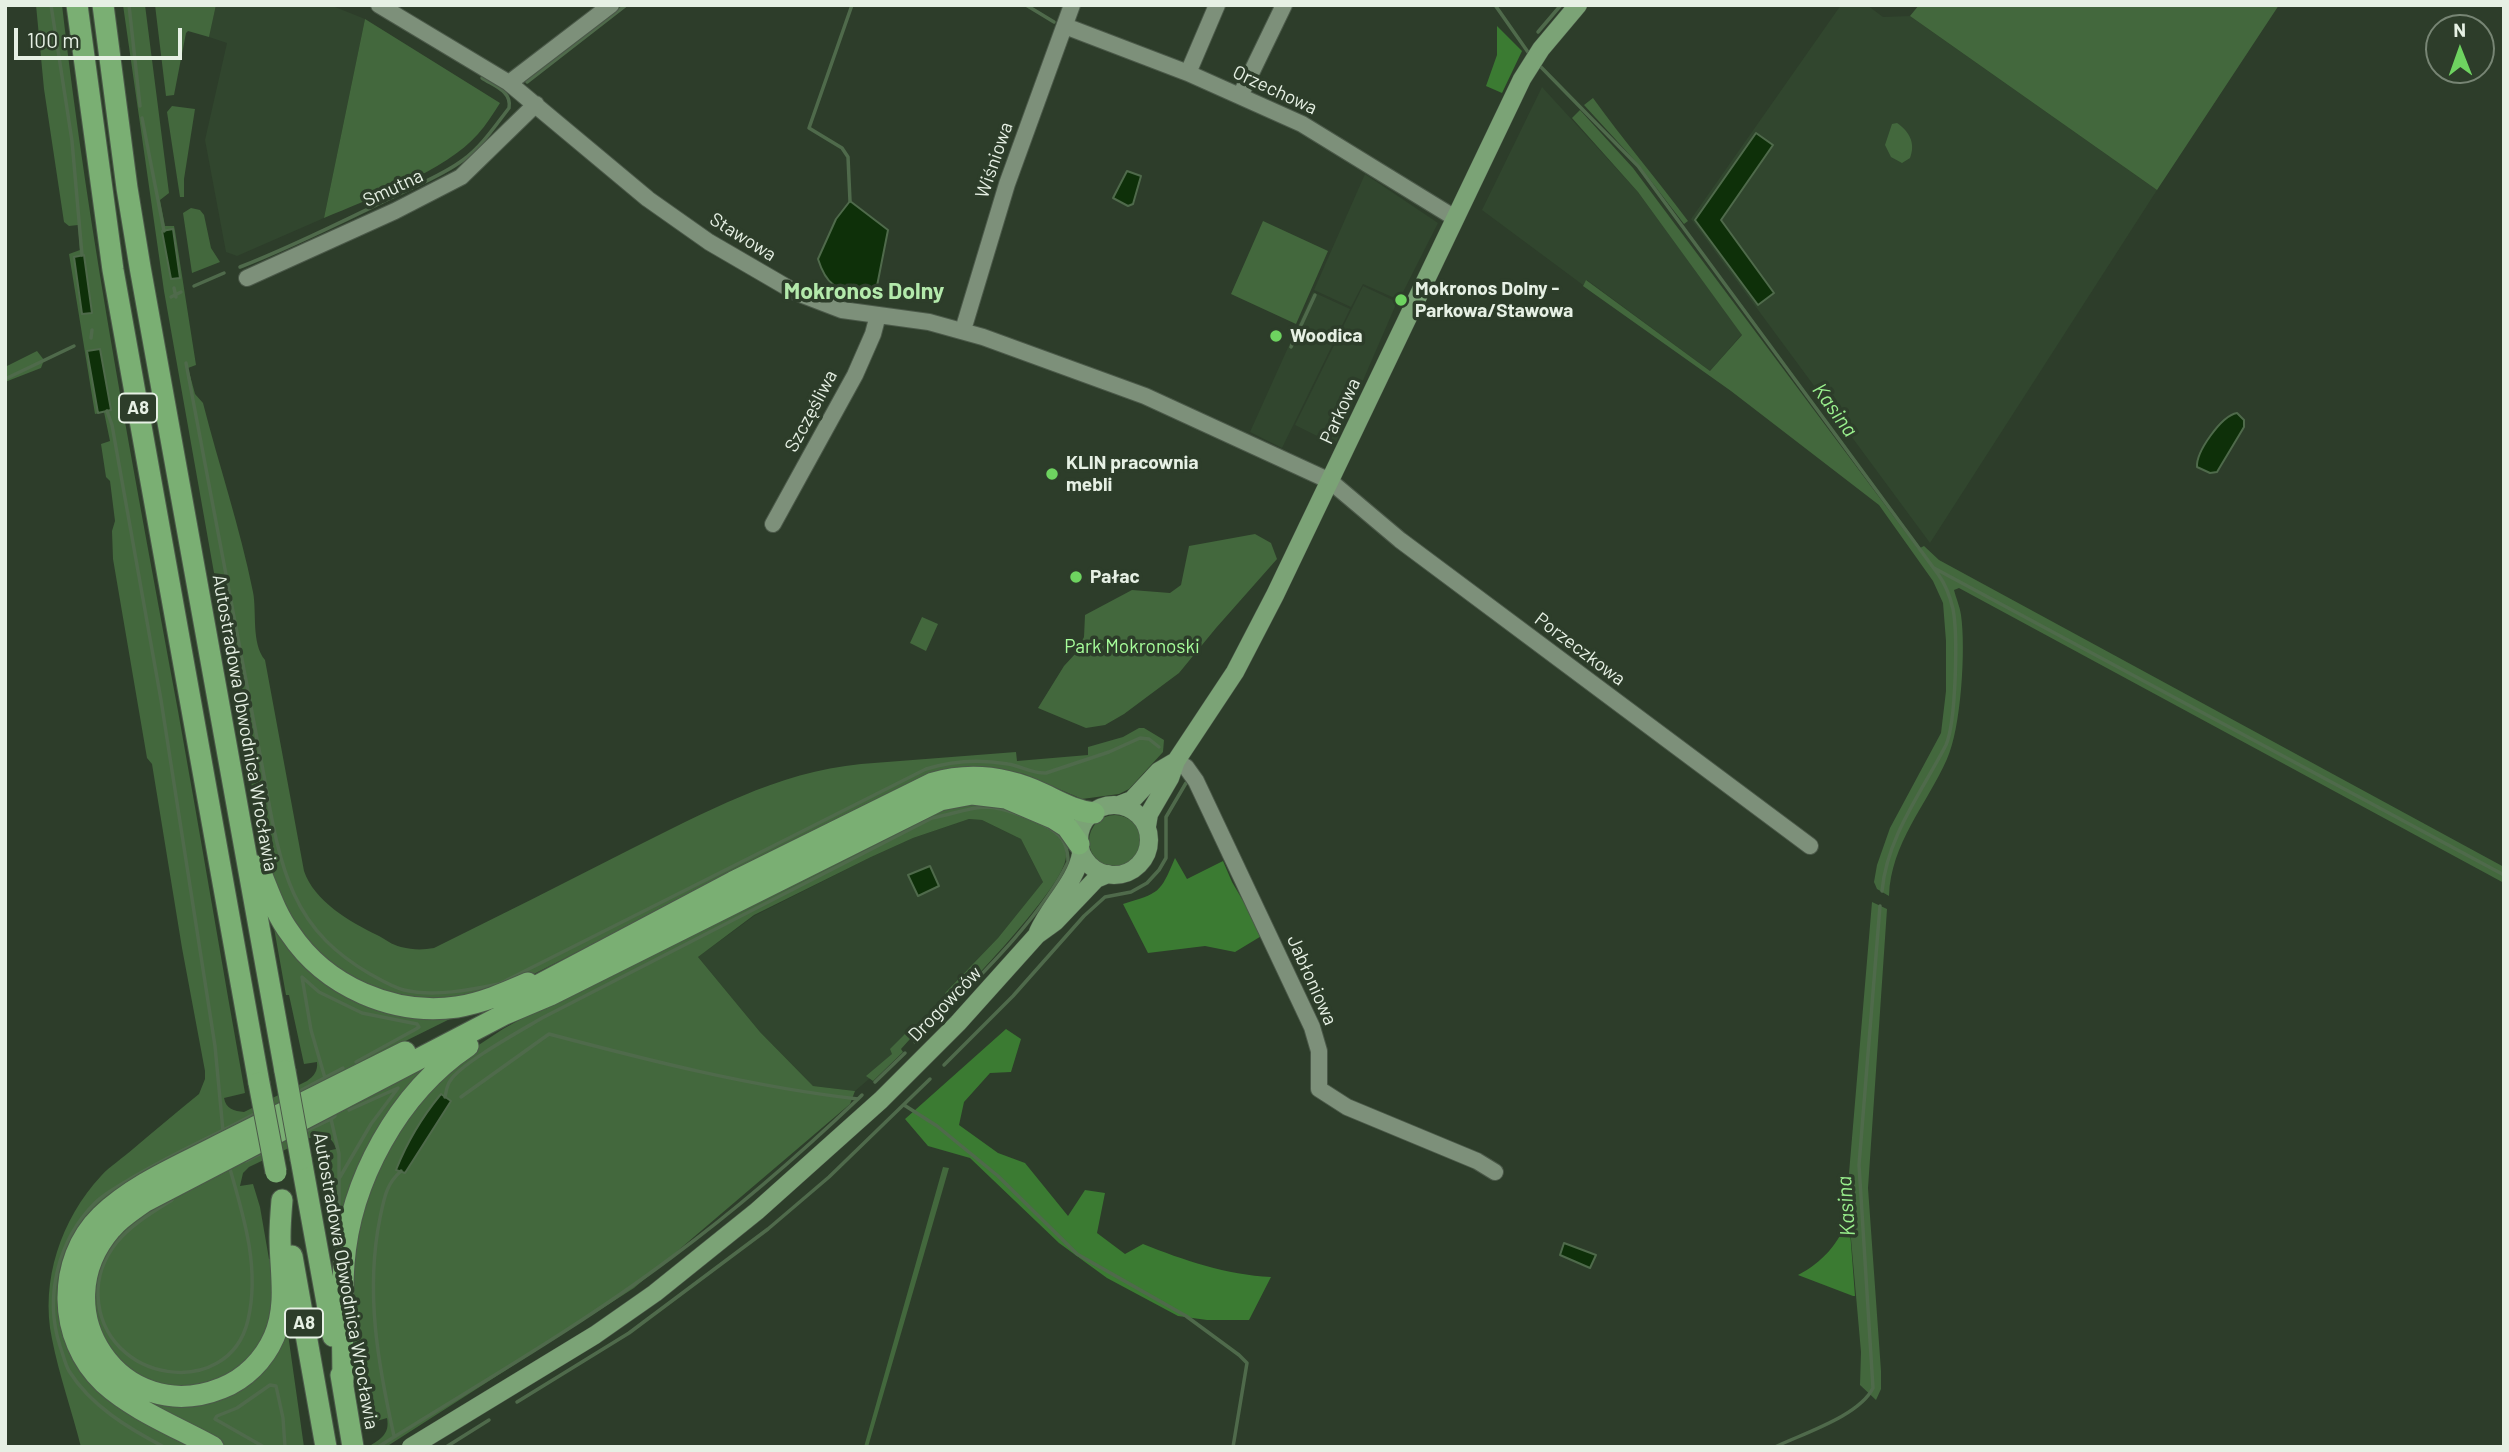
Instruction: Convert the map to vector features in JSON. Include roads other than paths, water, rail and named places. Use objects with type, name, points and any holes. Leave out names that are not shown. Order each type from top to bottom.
[{"type":"highway","name":"A8","points":[[76,5],[113,270],[327,1447]]},
{"type":"highway","name":"Autostradowa Obwodnica Wrocławia","points":[[103,5],[142,280],[354,1447]]},
{"type":"highway","points":[[214,1447],[133,1405],[114,1391],[89,1365],[80,1350],[69,1314],[68,1284],[76,1255],[93,1225],[118,1202],[148,1182],[924,787],[947,779],[975,776],[1009,780],[1077,810],[1094,813]]},
{"type":"highway","points":[[282,1200],[279,1321],[267,1350],[249,1371],[238,1380],[210,1393],[178,1397],[137,1386],[127,1381],[107,1362],[89,1329],[84,1291],[87,1274],[94,1255],[113,1226],[153,1197],[505,1014],[550,995],[940,800],[972,794],[1006,798],[1053,818],[1067,827],[1080,849]]},
{"type":"highway","points":[[244,832],[272,902],[289,932],[312,960],[330,974],[372,998],[417,1008],[458,1007],[499,996],[589,956]]},
{"type":"highway","points":[[343,1387],[343,1282],[348,1235],[356,1204],[378,1150],[407,1104],[447,1062],[464,1048],[550,995]]},
{"type":"main road","name":"Parkowa","points":[[1147,826],[1149,814],[1170,778],[1176,761],[1235,672],[1330,481],[1510,102],[1537,55],[1578,5]]},
{"type":"main road","name":"Parkowa","points":[[1119,805],[1132,800],[1159,771],[1176,761]]},
{"type":"main road","points":[[1119,805],[1134,811],[1147,826],[1149,843],[1137,866],[1125,872],[1099,872],[1088,865],[1080,849],[1080,831],[1085,820],[1103,807],[1119,805]]},
{"type":"main road","name":"Drogowców","points":[[1037,935],[1045,915],[1079,866],[1080,849]]},
{"type":"main road","name":"Drogowców","points":[[411,1447],[594,1335],[655,1293],[757,1210],[881,1100],[958,1023],[1037,935],[1055,922],[1096,879],[1108,874]]},
{"type":"street","name":"Stawowa","points":[[379,5],[509,83],[622,179],[709,242],[771,280],[811,300],[842,310],[929,322],[963,330],[1145,396],[1330,481]]},
{"type":"street","points":[[509,83],[611,5]]},
{"type":"street","name":"Wiśniowa","points":[[963,330],[1007,184],[1072,5]]},
{"type":"street","points":[[1188,74],[1217,5]]},
{"type":"street","points":[[1240,96],[1284,5]]},
{"type":"street","name":"Orzechowa","points":[[1065,26],[1188,74],[1311,129],[1455,218]]},
{"type":"street","name":"Smutna","points":[[247,278],[395,211],[461,177],[536,104]]},
{"type":"street","name":"Szczęśliwa","points":[[773,524],[855,375],[873,334],[878,315]]},
{"type":"street","name":"Porzeczkowa","points":[[1330,481],[1444,574],[1810,846]]},
{"type":"street","name":"Jabłoniowa","points":[[1176,761],[1186,768],[1196,781],[1312,1027],[1319,1051],[1320,1089],[1347,1107],[1477,1161],[1495,1172]]},
{"type":"waterway","points":[[51,5],[72,141],[82,255]]},
{"type":"waterway","points":[[129,5],[140,106]]},
{"type":"waterway","points":[[527,82],[626,5]]},
{"type":"waterway","points":[[850,201],[848,157],[842,148],[809,128],[852,5]]},
{"type":"waterway","points":[[1026,5],[1054,22]]},
{"type":"waterway","name":"Kasina","points":[[1495,5],[1530,55]]},
{"type":"waterway","points":[[1538,32],[1561,5]]},
{"type":"waterway","name":"Kasina","points":[[1537,63],[1638,166],[1938,574],[1947,591],[1953,609],[1955,638],[1954,699],[1949,734],[1946,745],[1898,834],[1885,871],[1882,891]]},
{"type":"waterway","points":[[240,267],[339,223],[439,175],[463,160],[482,142],[509,108],[505,93],[482,78]]},
{"type":"waterway","points":[[142,118],[164,231]]},
{"type":"waterway","points":[[194,286],[224,273]]},
{"type":"waterway","points":[[174,288],[176,297]]},
{"type":"waterway","points":[[171,297],[181,292]]},
{"type":"waterway","points":[[1291,347],[1315,295]]},
{"type":"waterway","points":[[91,338],[92,330]]},
{"type":"waterway","points":[[5,379],[74,346]]},
{"type":"waterway","points":[[186,363],[271,814],[288,879],[308,919],[335,950],[378,979],[395,987],[416,992],[440,993],[499,984],[926,769],[957,762],[987,761],[1046,773],[1109,752],[1140,738],[1149,739],[1159,747]]},
{"type":"waterway","points":[[107,411],[112,425],[161,700],[215,1046],[223,1131]]},
{"type":"waterway","points":[[1934,568],[2504,875]]},
{"type":"waterway","points":[[944,1065],[1013,996],[1084,916],[1105,897],[1131,892],[1147,883],[1159,870],[1166,858],[1166,817],[1186,783]]},
{"type":"waterway","points":[[445,1097],[450,1081],[466,1065],[542,1018],[932,818],[985,807],[1002,809],[1050,828],[1064,842],[1068,858],[1055,885],[1019,933],[915,1042]]},
{"type":"waterway","name":"Kasina","points":[[1775,1447],[1843,1415],[1856,1407],[1873,1388],[1859,1165],[1880,906]]},
{"type":"waterway","points":[[325,1078],[311,1030],[302,977],[319,992],[362,1013],[417,1024],[419,1027],[356,1062]]},
{"type":"waterway","points":[[461,1097],[549,1034],[741,1080],[858,1099],[862,1095]]},
{"type":"waterway","points":[[875,1082],[905,1053]]},
{"type":"waterway","points":[[296,1093],[343,1068]]},
{"type":"waterway","points":[[517,1402],[629,1333],[768,1229],[829,1177],[930,1079]]},
{"type":"waterway","points":[[340,1177],[371,1124],[398,1088],[349,1110]]},
{"type":"waterway","points":[[378,1447],[637,1283],[744,1201],[858,1099]]},
{"type":"waterway","points":[[904,1105],[937,1126],[998,1176],[1077,1254],[1186,1316],[1247,1363],[1233,1447]]},
{"type":"waterway","points":[[164,1447],[124,1424],[99,1405],[69,1371],[55,1327],[54,1308],[54,1289],[63,1252],[82,1218],[103,1196],[161,1161],[258,1112]]},
{"type":"waterway","points":[[335,1116],[331,1119],[339,1154],[339,1215]]},
{"type":"waterway","points":[[302,1133],[331,1119]]},
{"type":"waterway","points":[[246,1161],[264,1152]]},
{"type":"waterway","points":[[172,1200],[136,1224],[117,1242],[103,1267],[98,1296],[105,1325],[120,1348],[142,1363],[167,1371],[193,1371],[217,1363],[236,1346],[248,1320],[252,1282],[249,1243],[230,1169]]},
{"type":"waterway","points":[[394,1436],[375,1328],[374,1273],[384,1198],[392,1181],[401,1171]]},
{"type":"waterway","points":[[264,1447],[215,1419],[237,1408],[270,1385],[276,1386],[283,1418],[285,1447]]},
{"type":"waterway","points":[[446,1447],[489,1420]]},
{"type":"place","name":"Mokronos Dolny - Parkowa/Stawowa","points":[[1401,300]]},
{"type":"place","name":"Woodica","points":[[1276,336]]},
{"type":"place","name":"KLIN pracownia mebli","points":[[1052,474]]},
{"type":"place","name":"Pałac","points":[[1076,577]]},
{"type":"district","name":"Mokronos Dolny","points":[[864,291]]},
{"type":"park label","name":"Park Mokronoski","points":[[1132,647]]}]
